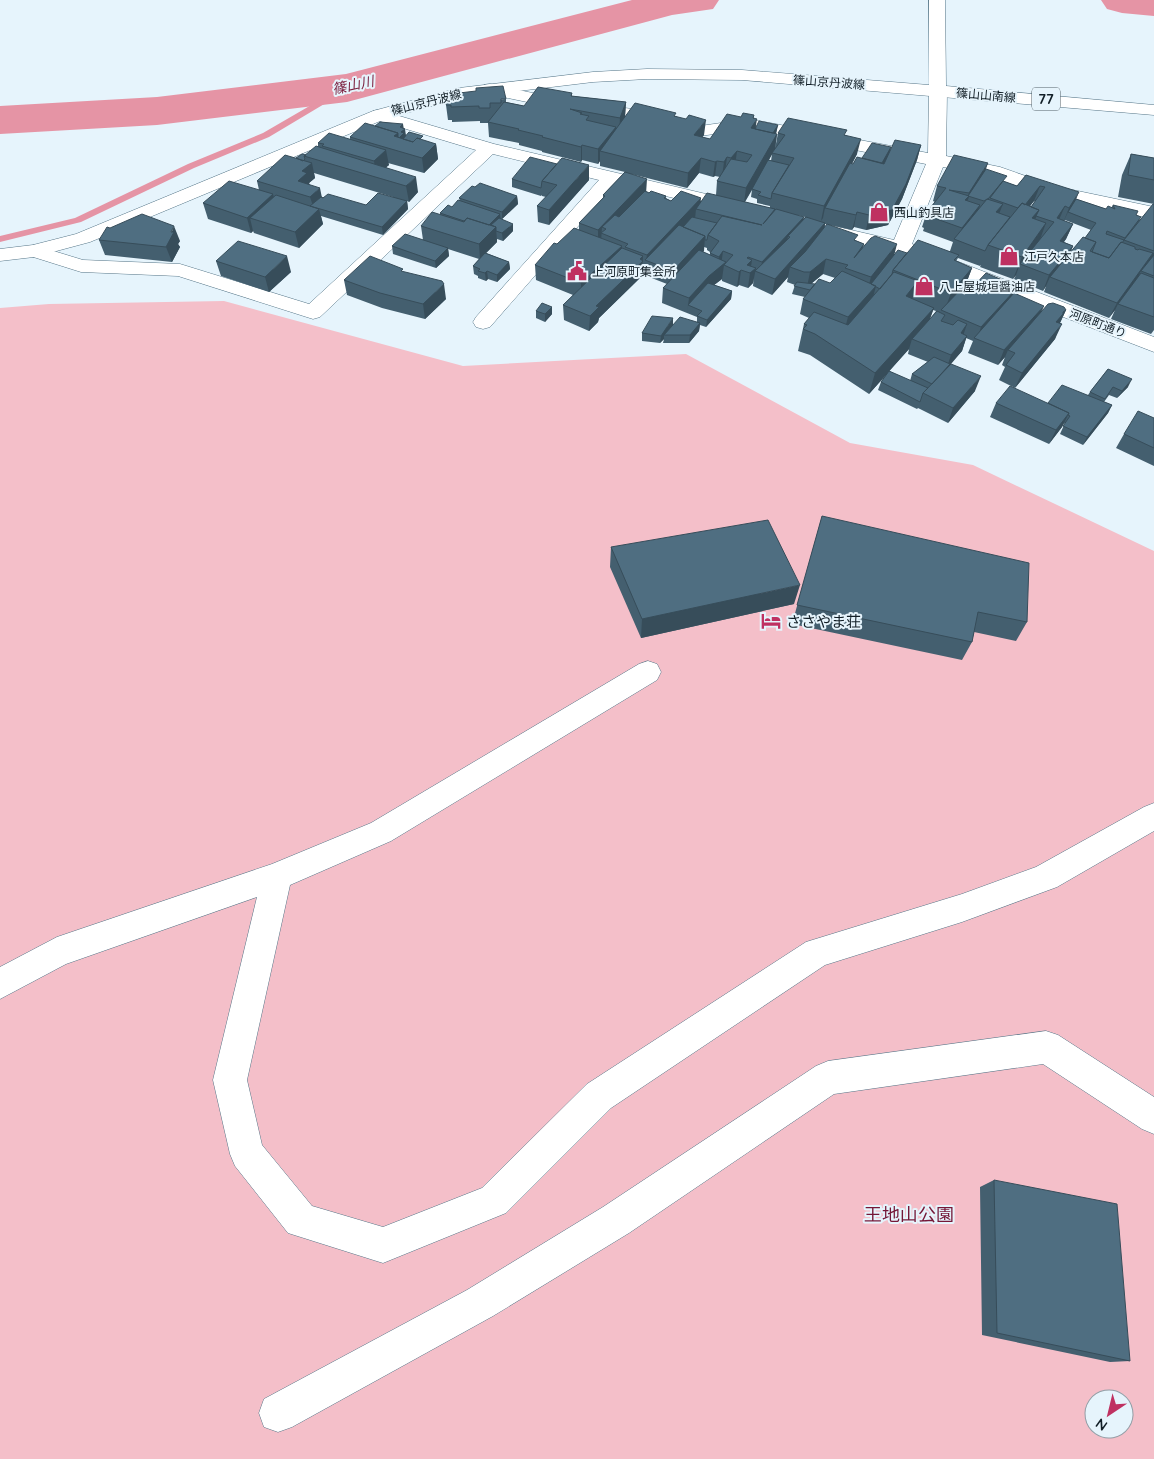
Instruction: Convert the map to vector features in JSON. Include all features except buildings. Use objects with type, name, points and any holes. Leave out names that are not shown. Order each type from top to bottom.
[{"type":"street","points":[[901,247],[937,160],[937,0]]},
{"type":"street","name":"篠山京丹波線","points":[[0,255],[34,251],[82,238],[195,193],[379,115],[459,93],[593,77],[646,74],[742,75],[937,83]]},
{"type":"street","name":"篠山山南線","points":[[937,83],[1154,110]]},
{"type":"street","points":[[490,89],[575,107],[633,114],[700,131],[749,124],[993,172],[1049,191],[1154,213]]},
{"type":"street","points":[[379,115],[489,148],[612,176],[738,208]]},
{"type":"street","points":[[34,251],[82,266],[180,270],[313,312],[489,148]]},
{"type":"street","points":[[483,322],[612,176]]},
{"type":"street","name":"河原町通り","points":[[803,225],[901,247],[1154,345]]},
{"type":"street","points":[[0,984],[56,952],[278,876],[381,832],[648,672]]},
{"type":"street","points":[[278,876],[230,1080],[247,1154],[301,1220],[383,1245],[494,1201],[599,1096],[817,953],[962,908],[1046,877],[1154,816]]},
{"type":"street","points":[[278,1413],[505,1287],[616,1220],[828,1078],[1046,1047],[1154,1117]]},
{"type":"green space","name":"王地山公園","points":[[224,301],[463,366],[686,354],[850,443],[973,465],[1154,551],[1154,1459],[0,1459],[0,308],[49,304]]},
{"type":"waterway","name":"篠山川","points":[[0,120],[157,111],[347,88],[670,3],[698,0]]},
{"type":"waterway","name":"篠山川","points":[[1122,0],[1154,3]]},
{"type":"waterway","points":[[0,239],[78,220],[191,166],[266,135],[347,88]]},
{"type":"place","name":"西山釣具店","points":[[879,212]]},
{"type":"place","name":"江戸久本店","points":[[1009,256]]},
{"type":"place","name":"上河原町集会所","points":[[577,271]]},
{"type":"place","name":"八上屋城垣醤油店","points":[[924,286]]},
{"type":"place","name":"ささやま荘","points":[[771,621]]}]
